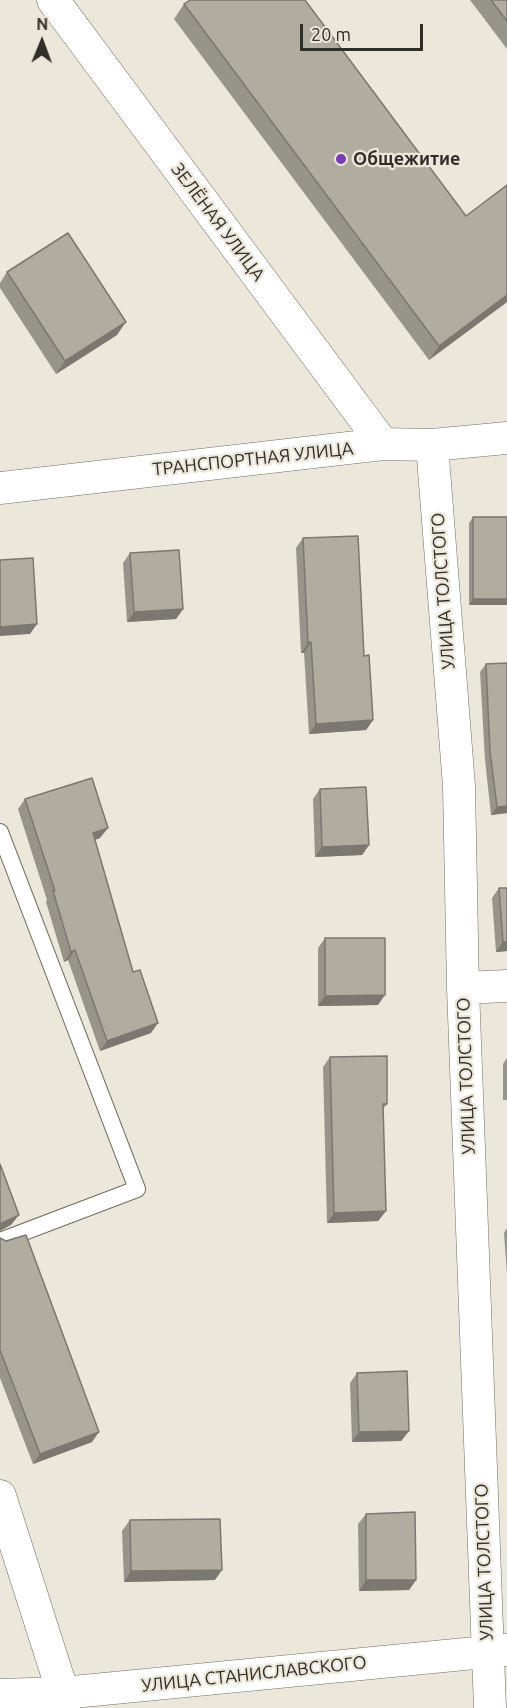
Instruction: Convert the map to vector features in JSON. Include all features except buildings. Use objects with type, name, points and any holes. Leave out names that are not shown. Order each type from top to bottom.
[{"type":"street","name":"ЗЕЛЁНАЯ УЛИЦА","points":[[53,0],[383,444]]},
{"type":"street","name":"ТРАНСПОРТНАЯ УЛИЦА","points":[[0,488],[383,444],[432,445],[507,438]]},
{"type":"street","name":"УЛИЦА ТОЛСТОГО","points":[[432,445],[459,786],[463,988],[497,1651],[490,1708]]},
{"type":"street","points":[[463,988],[507,986]]},
{"type":"street","points":[[0,1496],[63,1700]]},
{"type":"street","name":"УЛИЦА СТАНИСЛАВСКОГО","points":[[0,1695],[63,1700],[497,1651]]},
{"type":"lane","points":[[0,832],[137,1189],[0,1241]]},
{"type":"place","name":"Общежитие","points":[[341,159]]}]
